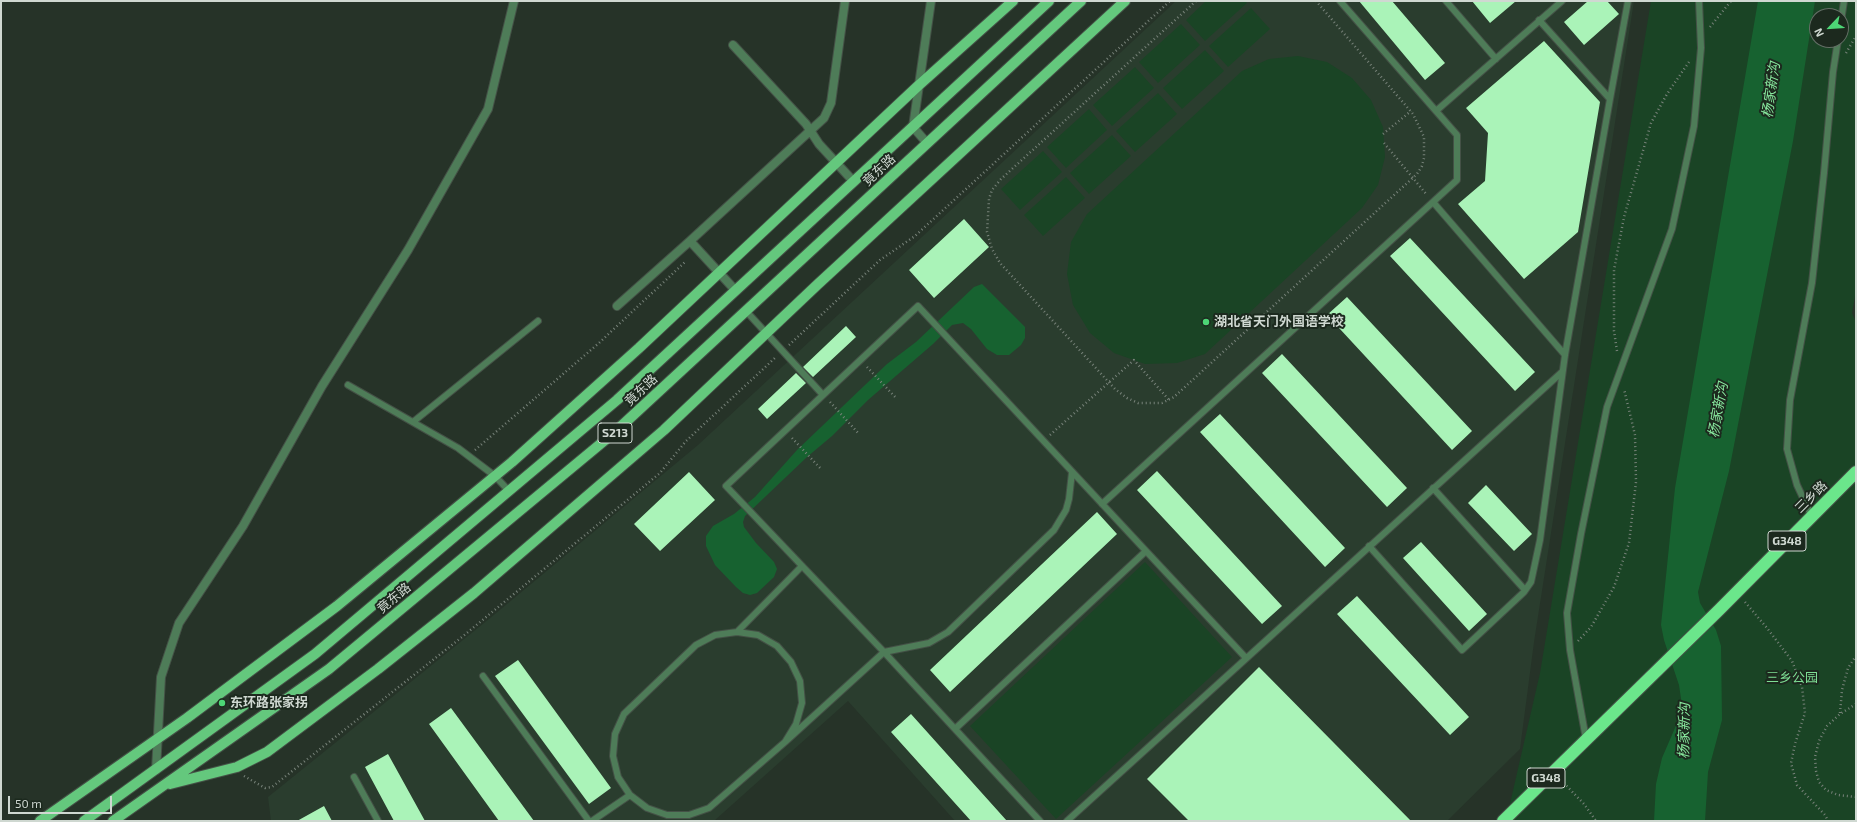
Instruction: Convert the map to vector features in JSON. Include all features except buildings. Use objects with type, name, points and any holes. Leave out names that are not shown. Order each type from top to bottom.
[{"type":"highway","name":"三乡路","points":[[1588,737],[1719,610],[1856,472]]},
{"type":"highway","name":"G348","points":[[1503,821],[1588,737]]},
{"type":"main road","points":[[40,821],[158,739],[337,606],[495,476],[582,400],[720,273],[919,85],[1013,1]]},
{"type":"main road","name":"竟东路","points":[[84,821],[315,654],[617,400],[1049,1]]},
{"type":"main road","name":"竟东路","points":[[113,821],[329,669],[616,431],[1081,1]]},
{"type":"main road","points":[[164,785],[232,769],[250,762],[284,740],[378,669],[474,593],[664,430],[766,333],[1125,1]]},
{"type":"street","points":[[156,770],[161,677],[179,623],[243,526],[322,386],[408,250],[488,109],[514,1]]},
{"type":"street","points":[[617,306],[824,118],[831,103],[845,1]]},
{"type":"street","points":[[927,143],[913,127],[931,1]]},
{"type":"street","points":[[733,45],[811,130],[819,144],[854,182]]},
{"type":"street","points":[[690,240],[736,291]]},
{"type":"lane","points":[[1102,504],[1457,180],[1457,135],[1340,1]]},
{"type":"lane","points":[[1446,1],[1496,59]]},
{"type":"lane","points":[[1436,112],[1562,1]]},
{"type":"lane","points":[[1369,546],[1462,650],[1525,590],[1531,582],[1540,540],[1562,372],[1628,1]]},
{"type":"lane","points":[[1588,737],[1570,650],[1567,613],[1581,534],[1607,407],[1672,229],[1694,126],[1701,43],[1698,1]]},
{"type":"lane","points":[[1539,20],[1610,99]]},
{"type":"lane","points":[[1812,517],[1797,485],[1787,449],[1790,400],[1812,282],[1833,72],[1837,48]]},
{"type":"lane","points":[[1433,202],[1565,355]]},
{"type":"lane","points":[[1040,821],[884,652],[726,486],[918,306],[1246,658]]},
{"type":"lane","points":[[746,311],[823,395]]},
{"type":"lane","points":[[413,422],[538,321]]},
{"type":"lane","points":[[1067,821],[1562,372]]},
{"type":"lane","points":[[348,385],[469,456],[495,476],[509,491]]},
{"type":"lane","points":[[784,742],[796,724],[802,703],[800,681],[791,662],[777,646],[758,635],[737,632],[715,635],[696,645],[624,714],[615,734],[613,756],[618,777],[630,795],[647,808],[668,815],[689,815],[709,808],[784,742],[884,652],[929,643],[939,639],[954,627],[1054,530],[1066,510],[1069,499],[1072,472]]},
{"type":"lane","points":[[1433,488],[1525,590]]},
{"type":"lane","points":[[956,729],[1146,551]]},
{"type":"lane","points":[[737,632],[802,566]]},
{"type":"lane","points":[[483,676],[589,821]]},
{"type":"lane","points":[[354,777],[378,821]]},
{"type":"lane","points":[[592,821],[630,795]]},
{"type":"path","points":[[232,769],[264,788],[272,787],[462,637],[660,473],[686,441],[864,274],[921,231],[1170,1]]},
{"type":"path","points":[[1196,1],[1001,179],[992,190],[989,199],[987,232],[992,249],[1000,263],[1108,382],[1127,398],[1138,403],[1162,404],[1169,400],[1413,178],[1422,166],[1425,147],[1424,137],[1411,111],[1316,1]]},
{"type":"path","points":[[1701,43],[1713,21],[1731,1]]},
{"type":"path","points":[[1383,134],[1411,111]]},
{"type":"path","points":[[1384,143],[1433,202]]},
{"type":"path","points":[[469,456],[599,343],[698,249]]},
{"type":"path","points":[[860,360],[897,398]]},
{"type":"path","points":[[1044,441],[1134,360],[1169,400]]},
{"type":"path","points":[[823,395],[859,434]]},
{"type":"path","points":[[785,430],[821,469]]},
{"type":"path","points":[[1737,592],[1792,661],[1802,687],[1805,713],[1795,744],[1791,763],[1797,785],[1825,815],[1828,821]]},
{"type":"path","points":[[1840,714],[1842,690],[1848,668],[1856,656]]},
{"type":"path","points":[[1856,704],[1840,714],[1827,726],[1819,741],[1814,757],[1819,782],[1826,790],[1838,796],[1856,797]]},
{"type":"path","points":[[1552,771],[1584,804],[1596,821]]},
{"type":"shaded area","name":"湖北省天门外国语学校","points":[[1176,1],[1634,1],[1534,642],[1520,749],[1447,821],[955,821],[848,701],[714,821],[271,821],[268,797],[489,619],[698,445]]},
{"type":"green space","points":[[1206,1],[1245,1],[1247,3],[1205,41],[1186,20]]},
{"type":"green space","name":"三乡公园","points":[[1651,1],[1856,1],[1856,291],[1852,313],[1856,322],[1856,821],[1506,821],[1540,673]]},
{"type":"green space","points":[[1251,8],[1270,29],[1228,67],[1209,46]]},
{"type":"green space","points":[[1181,24],[1200,45],[1158,83],[1139,62]]},
{"type":"green space","points":[[1205,50],[1224,71],[1182,109],[1163,88]]},
{"type":"green space","points":[[1298,56],[1327,62],[1352,78],[1371,100],[1383,127],[1385,157],[1378,185],[1362,208],[1205,354],[1177,363],[1145,364],[1114,353],[1090,333],[1073,305],[1067,274],[1071,242],[1087,214],[1242,71],[1269,59]]},
{"type":"green space","points":[[1135,67],[1154,88],[1112,126],[1093,105]]},
{"type":"green space","points":[[1158,93],[1177,114],[1135,152],[1116,131]]},
{"type":"green space","points":[[1089,109],[1107,130],[1066,168],[1047,147]]},
{"type":"green space","points":[[1112,135],[1131,156],[1089,194],[1070,173]]},
{"type":"green space","points":[[1043,151],[1062,172],[1020,210],[1001,189]]},
{"type":"green space","points":[[1066,177],[1085,198],[1043,236],[1024,215]]},
{"type":"green space","points":[[1145,562],[1232,657],[1056,819],[970,726]]},
{"type":"water","name":"杨家新沟","points":[[1758,1],[1815,1],[1814,8],[1809,8],[1809,39],[1793,141],[1729,471],[1698,592],[1700,603],[1716,630],[1721,646],[1722,720],[1708,772],[1705,821],[1654,821],[1656,784],[1662,758],[1678,721],[1682,705],[1679,685],[1664,640],[1661,625],[1675,488]]},
{"type":"water","points":[[982,284],[1025,327],[1025,338],[1021,345],[1009,355],[997,355],[987,349],[971,329],[963,323],[952,325],[933,344],[868,400],[832,436],[807,457],[745,516],[743,522],[744,527],[756,543],[774,562],[777,569],[774,577],[757,593],[750,595],[743,593],[715,565],[706,546],[706,536],[713,526],[734,514],[755,497],[797,450],[887,364],[916,342],[974,287]]},
{"type":"place","name":"湖北省天门外国语学校","points":[[1206,322]]},
{"type":"place","name":"东环路张家拐","points":[[222,703]]}]
